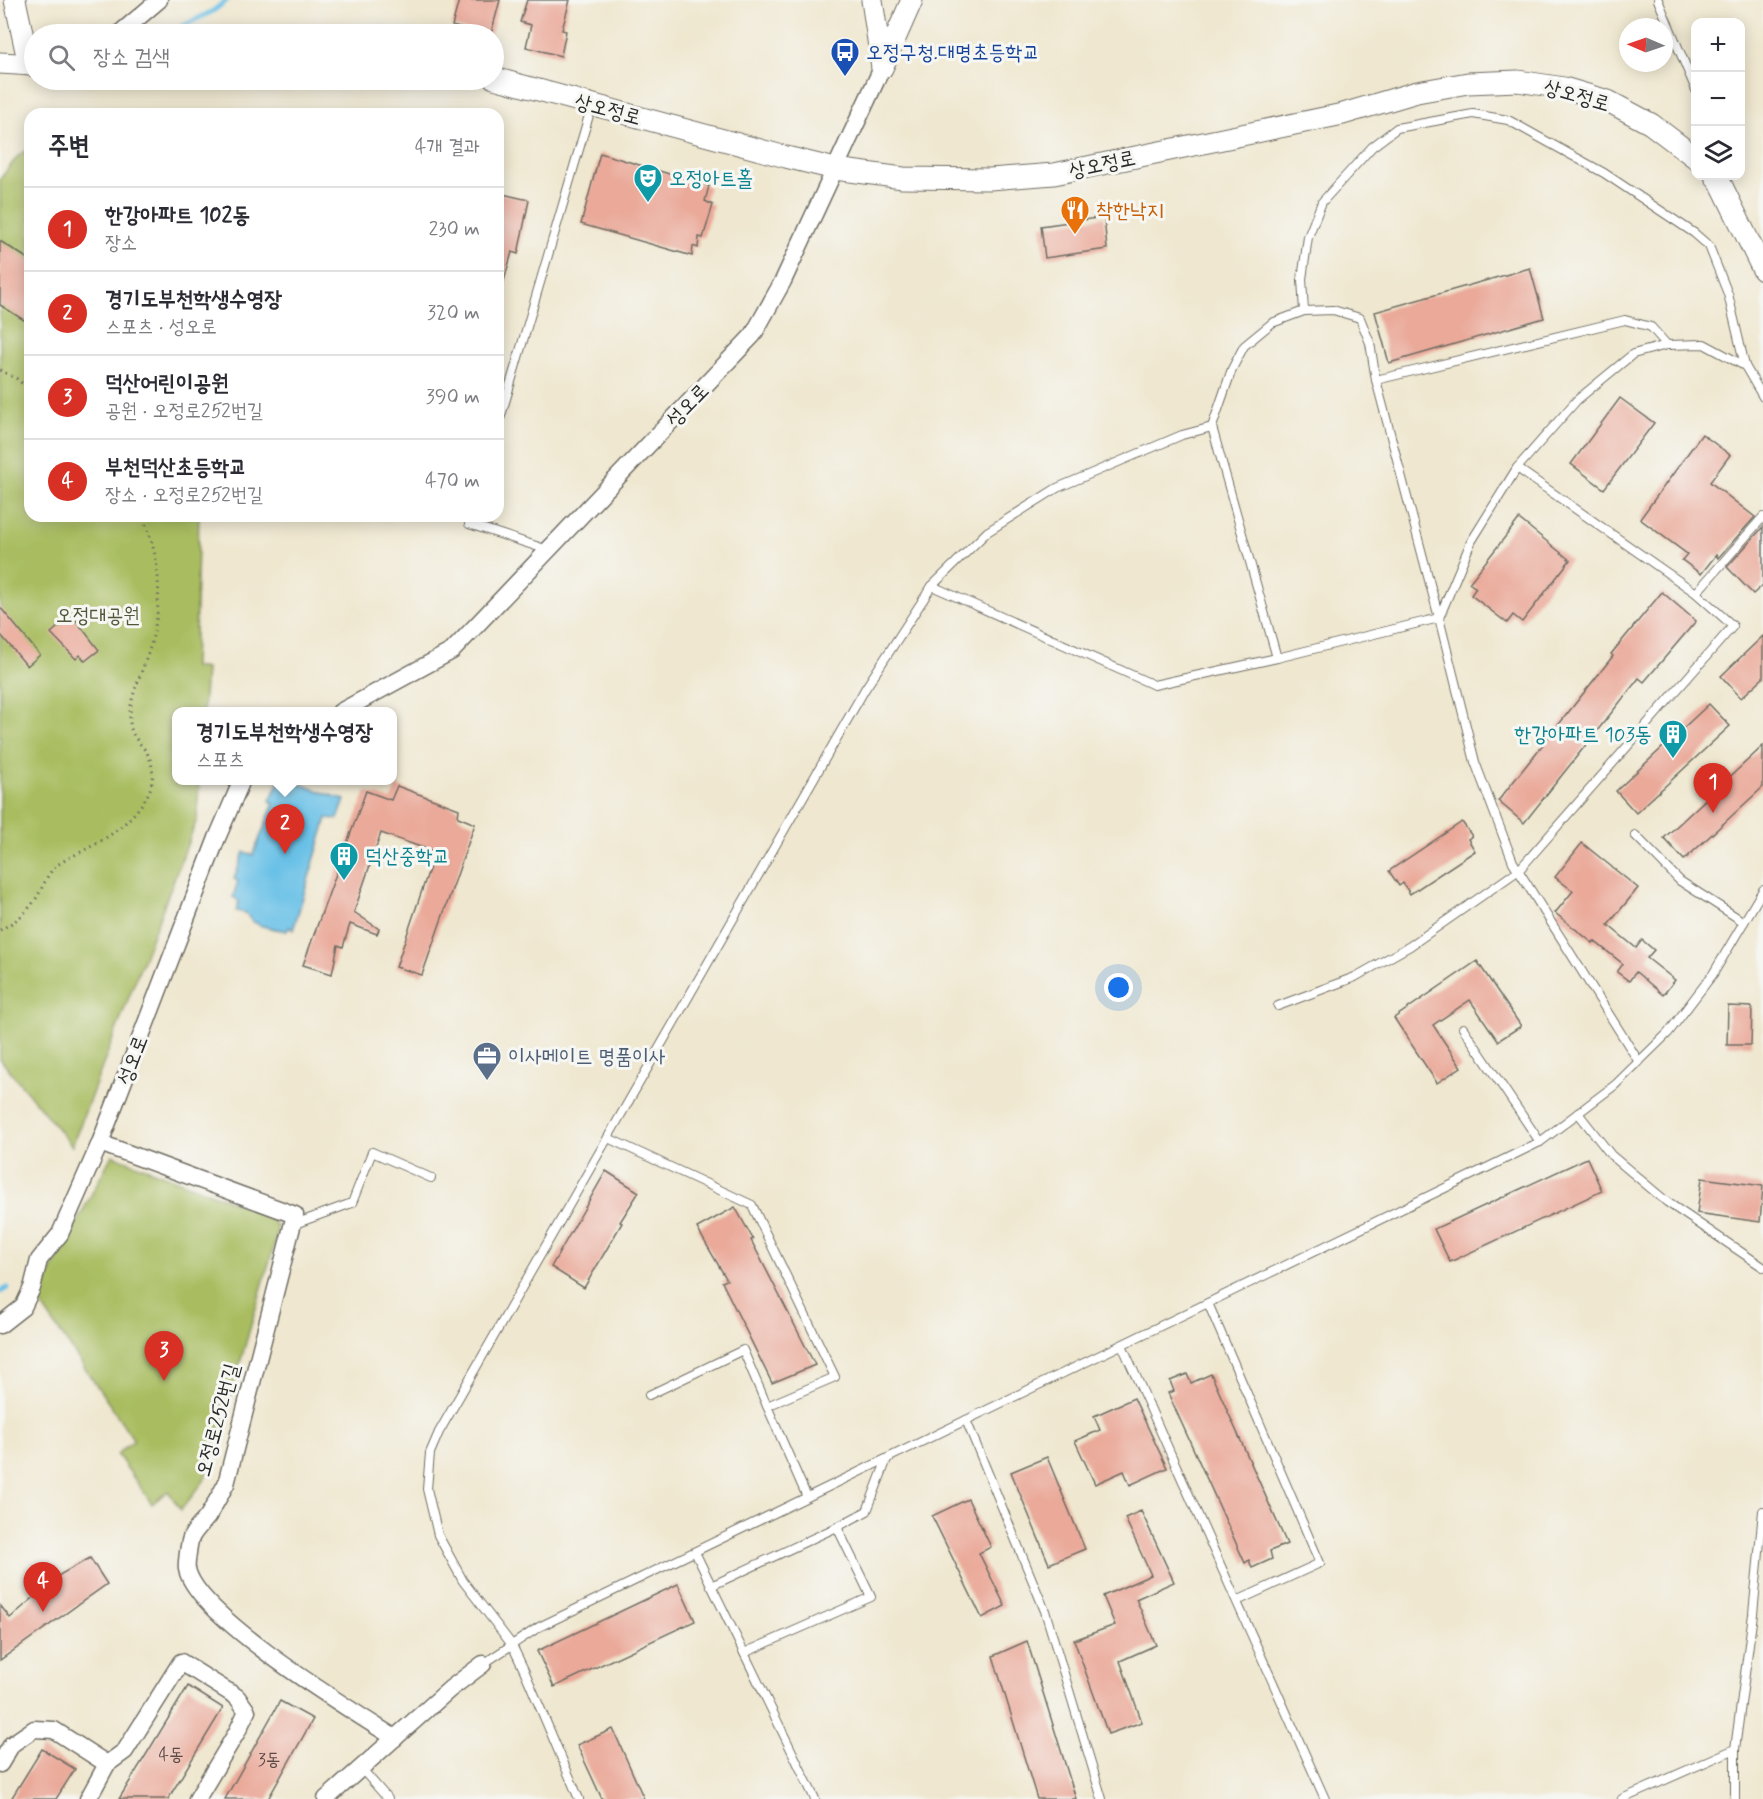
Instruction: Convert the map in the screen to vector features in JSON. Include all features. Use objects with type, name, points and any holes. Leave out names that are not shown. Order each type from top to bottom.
[{"type":"street","points":[[15,0],[24,34]]},
{"type":"street","points":[[131,24],[159,0]]},
{"type":"street","points":[[872,0],[882,68]]},
{"type":"street","name":"성오로","points":[[347,707],[452,651],[753,335],[783,281],[912,0]]},
{"type":"street","points":[[0,63],[24,64]]},
{"type":"street","name":"상오정로","points":[[504,81],[835,169],[903,178],[990,179],[1054,174],[1343,114],[1417,92],[1468,83],[1518,81],[1564,88],[1608,101],[1651,124],[1691,155]]},
{"type":"street","points":[[1718,180],[1763,270]]},
{"type":"street","name":"성오로","points":[[0,1324],[22,1307],[32,1288],[39,1260],[60,1234],[100,1143],[217,838],[240,785]]},
{"type":"street","points":[[100,1143],[295,1215],[291,1226]]},
{"type":"street","name":"오정로252번길","points":[[291,1226],[226,1484],[207,1517],[190,1538],[187,1569],[194,1585],[212,1607],[252,1641],[312,1685],[395,1738]]},
{"type":"street","points":[[87,1799],[107,1764],[125,1751],[181,1662],[237,1697],[247,1711],[197,1799]]},
{"type":"street","points":[[326,1799],[450,1689],[483,1664]]},
{"type":"street","points":[[0,1764],[12,1743],[34,1729],[54,1730],[107,1764]]},
{"type":"lane","points":[[1658,0],[1691,80]]},
{"type":"lane","points":[[504,406],[592,105]]},
{"type":"lane","points":[[1304,311],[1302,279],[1308,237],[1323,202],[1372,147],[1397,128],[1473,114],[1508,120],[1595,168],[1684,226],[1709,246],[1728,294],[1744,366],[1763,397]]},
{"type":"lane","points":[[1277,658],[1212,427],[1232,369],[1244,346],[1272,323],[1304,311],[1333,309],[1359,318],[1371,343],[1376,380],[1475,762],[1514,862],[1639,1062]]},
{"type":"lane","points":[[1376,380],[1625,320],[1651,327],[1667,345]]},
{"type":"lane","points":[[1439,618],[1472,542],[1517,468],[1577,400],[1634,354],[1667,345],[1704,344],[1744,366]]},
{"type":"lane","points":[[579,1799],[512,1645],[463,1581],[438,1535],[427,1489],[430,1454],[445,1422],[865,689],[932,586],[987,532],[1057,488],[1182,435],[1212,427]]},
{"type":"lane","points":[[1278,1006],[1355,977],[1410,945],[1519,870],[1733,626],[1696,593],[1517,468]]},
{"type":"lane","points":[[1696,593],[1763,517]]},
{"type":"lane","points":[[470,522],[469,524],[548,550]]},
{"type":"lane","points":[[932,586],[1154,685],[1277,658],[1439,618]]},
{"type":"lane","points":[[1635,835],[1680,880],[1744,922]]},
{"type":"lane","points":[[483,1664],[539,1627],[1540,1142],[1615,1085],[1668,1033],[1713,974],[1763,890]]},
{"type":"lane","points":[[1463,1028],[1540,1142]]},
{"type":"lane","points":[[1578,1113],[1611,1155],[1667,1202],[1763,1268]]},
{"type":"lane","points":[[608,1138],[752,1205],[835,1377],[767,1406]]},
{"type":"lane","points":[[291,1226],[352,1203],[372,1152],[431,1178]]},
{"type":"lane","points":[[1208,1303],[1320,1563],[1237,1601]]},
{"type":"lane","points":[[1122,1345],[1325,1799]]},
{"type":"lane","points":[[649,1395],[743,1350],[807,1497]]},
{"type":"lane","points":[[966,1420],[1045,1611],[1102,1799]]},
{"type":"lane","points":[[711,1586],[867,1511],[887,1459]]},
{"type":"lane","points":[[1735,1799],[1735,1749],[1753,1614],[1763,1511]]},
{"type":"lane","points":[[744,1653],[871,1597],[837,1527]]},
{"type":"lane","points":[[695,1552],[815,1799]]},
{"type":"lane","points":[[1622,1799],[1735,1749]]},
{"type":"lane","points":[[361,1768],[388,1799]]},
{"type":"path","points":[[0,370],[24,385]]},
{"type":"path","points":[[0,930],[18,919],[27,910],[49,874],[56,867],[98,843],[125,822],[149,792],[151,762],[146,750],[137,743],[130,730],[129,716],[134,689],[154,638],[160,588],[157,562],[145,522]]},
{"type":"green space","name":"오정대공원","points":[[24,152],[24,522],[199,522],[194,667],[206,669],[203,707],[172,707],[172,785],[199,785],[197,819],[72,1146],[0,1059],[0,179],[18,156]]},
{"type":"green space","points":[[112,1155],[269,1216],[277,1226],[276,1239],[213,1456],[204,1481],[181,1510],[168,1491],[152,1504],[117,1454],[134,1440],[42,1306],[40,1293]]},
{"type":"water","points":[[277,785],[302,785],[345,800],[338,819],[327,818],[293,930],[289,927],[287,931],[253,922],[246,913],[236,911],[239,901],[233,897],[238,881],[234,879],[244,852],[253,855],[274,803],[270,801]]},
{"type":"building","points":[[459,0],[500,0],[494,24],[453,24]]},
{"type":"building","points":[[527,0],[570,0],[562,30],[566,31],[561,56],[526,47],[531,25],[520,22]]},
{"type":"building","name":"오정아트홀","points":[[600,153],[709,186],[705,201],[713,205],[703,238],[699,237],[698,248],[693,246],[692,256],[581,224]]},
{"type":"building","points":[[504,194],[529,200],[518,254],[512,252],[504,281]]},
{"type":"building","points":[[1104,217],[1107,249],[1045,258],[1041,226]]},
{"type":"building","points":[[0,241],[24,256],[24,320],[0,305]]},
{"type":"building","points":[[1530,268],[1544,318],[1389,363],[1375,312]]},
{"type":"building","points":[[1620,398],[1654,423],[1604,489],[1571,464]]},
{"type":"building","points":[[1702,434],[1730,455],[1710,482],[1755,517],[1718,558],[1716,555],[1701,574],[1682,560],[1687,554],[1640,519]]},
{"type":"building","points":[[1519,519],[1570,560],[1522,622],[1513,615],[1507,623],[1471,595],[1476,588],[1469,583]]},
{"type":"building","points":[[1763,527],[1763,585],[1753,594],[1727,567]]},
{"type":"building","points":[[1662,592],[1696,621],[1644,682],[1639,678],[1524,823],[1498,801],[1613,656],[1611,654]]},
{"type":"building","points":[[0,607],[40,655],[27,666],[0,634]]},
{"type":"building","points":[[72,615],[99,650],[85,661],[80,655],[76,659],[51,633]]},
{"type":"building","points":[[1763,636],[1763,678],[1741,698],[1721,676]]},
{"type":"building","name":"한강아파트 103동","points":[[1709,704],[1730,726],[1636,813],[1616,791]]},
{"type":"building","points":[[1763,746],[1763,787],[1684,860],[1664,838]]},
{"type":"building","name":"덕산중학교","points":[[397,786],[459,809],[458,817],[475,824],[422,975],[396,967],[435,852],[381,833],[354,912],[379,929],[377,934],[350,924],[343,947],[338,945],[332,974],[303,965],[366,791],[391,800]]},
{"type":"building","points":[[1462,822],[1472,836],[1468,839],[1475,851],[1410,894],[1403,883],[1399,886],[1389,871]]},
{"type":"building","points":[[1582,843],[1638,888],[1608,925],[1636,948],[1642,940],[1654,950],[1647,958],[1675,980],[1663,995],[1636,972],[1629,981],[1617,972],[1623,964],[1555,913],[1573,891],[1555,877]]},
{"type":"building","points":[[1477,961],[1521,1026],[1498,1041],[1470,1000],[1433,1025],[1461,1067],[1437,1083],[1394,1018]]},
{"type":"building","points":[[1728,1006],[1752,1007],[1751,1045],[1727,1045]]},
{"type":"building","points":[[1587,1158],[1602,1191],[1450,1262],[1434,1229]]},
{"type":"building","points":[[606,1171],[639,1192],[584,1288],[551,1267]]},
{"type":"building","points":[[1702,1178],[1763,1186],[1760,1222],[1697,1213]]},
{"type":"building","points":[[735,1207],[815,1365],[772,1383],[722,1282],[727,1280],[697,1228]]},
{"type":"building","points":[[1187,1374],[1191,1383],[1211,1374],[1287,1544],[1270,1551],[1272,1559],[1252,1568],[1249,1560],[1245,1563],[1168,1393],[1174,1391],[1170,1381]]},
{"type":"building","points":[[1134,1398],[1167,1468],[1130,1485],[1124,1471],[1095,1484],[1075,1441],[1100,1430],[1094,1416]]},
{"type":"building","points":[[1047,1457],[1085,1549],[1049,1564],[1011,1472]]},
{"type":"building","points":[[968,1499],[991,1547],[979,1553],[1005,1606],[982,1618],[932,1516]]},
{"type":"building","points":[[1141,1511],[1174,1582],[1136,1599],[1156,1645],[1120,1661],[1142,1722],[1108,1734],[1074,1640],[1115,1625],[1103,1596],[1151,1575],[1125,1518]]},
{"type":"building","points":[[90,1558],[107,1584],[0,1660],[0,1605],[10,1618],[61,1574]]},
{"type":"building","points":[[678,1584],[695,1621],[554,1687],[537,1651]]},
{"type":"building","points":[[1027,1641],[1076,1799],[1037,1799],[993,1656]]},
{"type":"building","points":[[188,1686],[223,1708],[168,1799],[119,1799]]},
{"type":"building","points":[[280,1701],[313,1719],[268,1799],[225,1799]]},
{"type":"building","points":[[613,1729],[644,1799],[602,1799],[577,1745]]},
{"type":"building","points":[[42,1749],[75,1769],[56,1799],[11,1799]]},
{"type":"waterway","points":[[187,24],[213,11],[227,0]]},
{"type":"waterway","points":[[0,1292],[7,1288]]},
{"type":"place","name":"오정구청.대명초등학교","points":[[845,78]]},
{"type":"place","name":"오정아트홀","points":[[648,204]]},
{"type":"place","name":"착한낙지","points":[[1075,236]]},
{"type":"place","name":"한강아파트 103동","points":[[1673,760]]},
{"type":"place","name":"한강아파트 102동","points":[[1713,813]]},
{"type":"place","name":"경기도부천학생수영장","points":[[285,854]]},
{"type":"place","name":"덕산중학교","points":[[344,882]]},
{"type":"place","name":"이사메이트 명품이사","points":[[487,1082]]},
{"type":"place","name":"덕산어린이공원","points":[[164,1381]]},
{"type":"place","name":"부천덕산초등학교","points":[[43,1612]]}]
